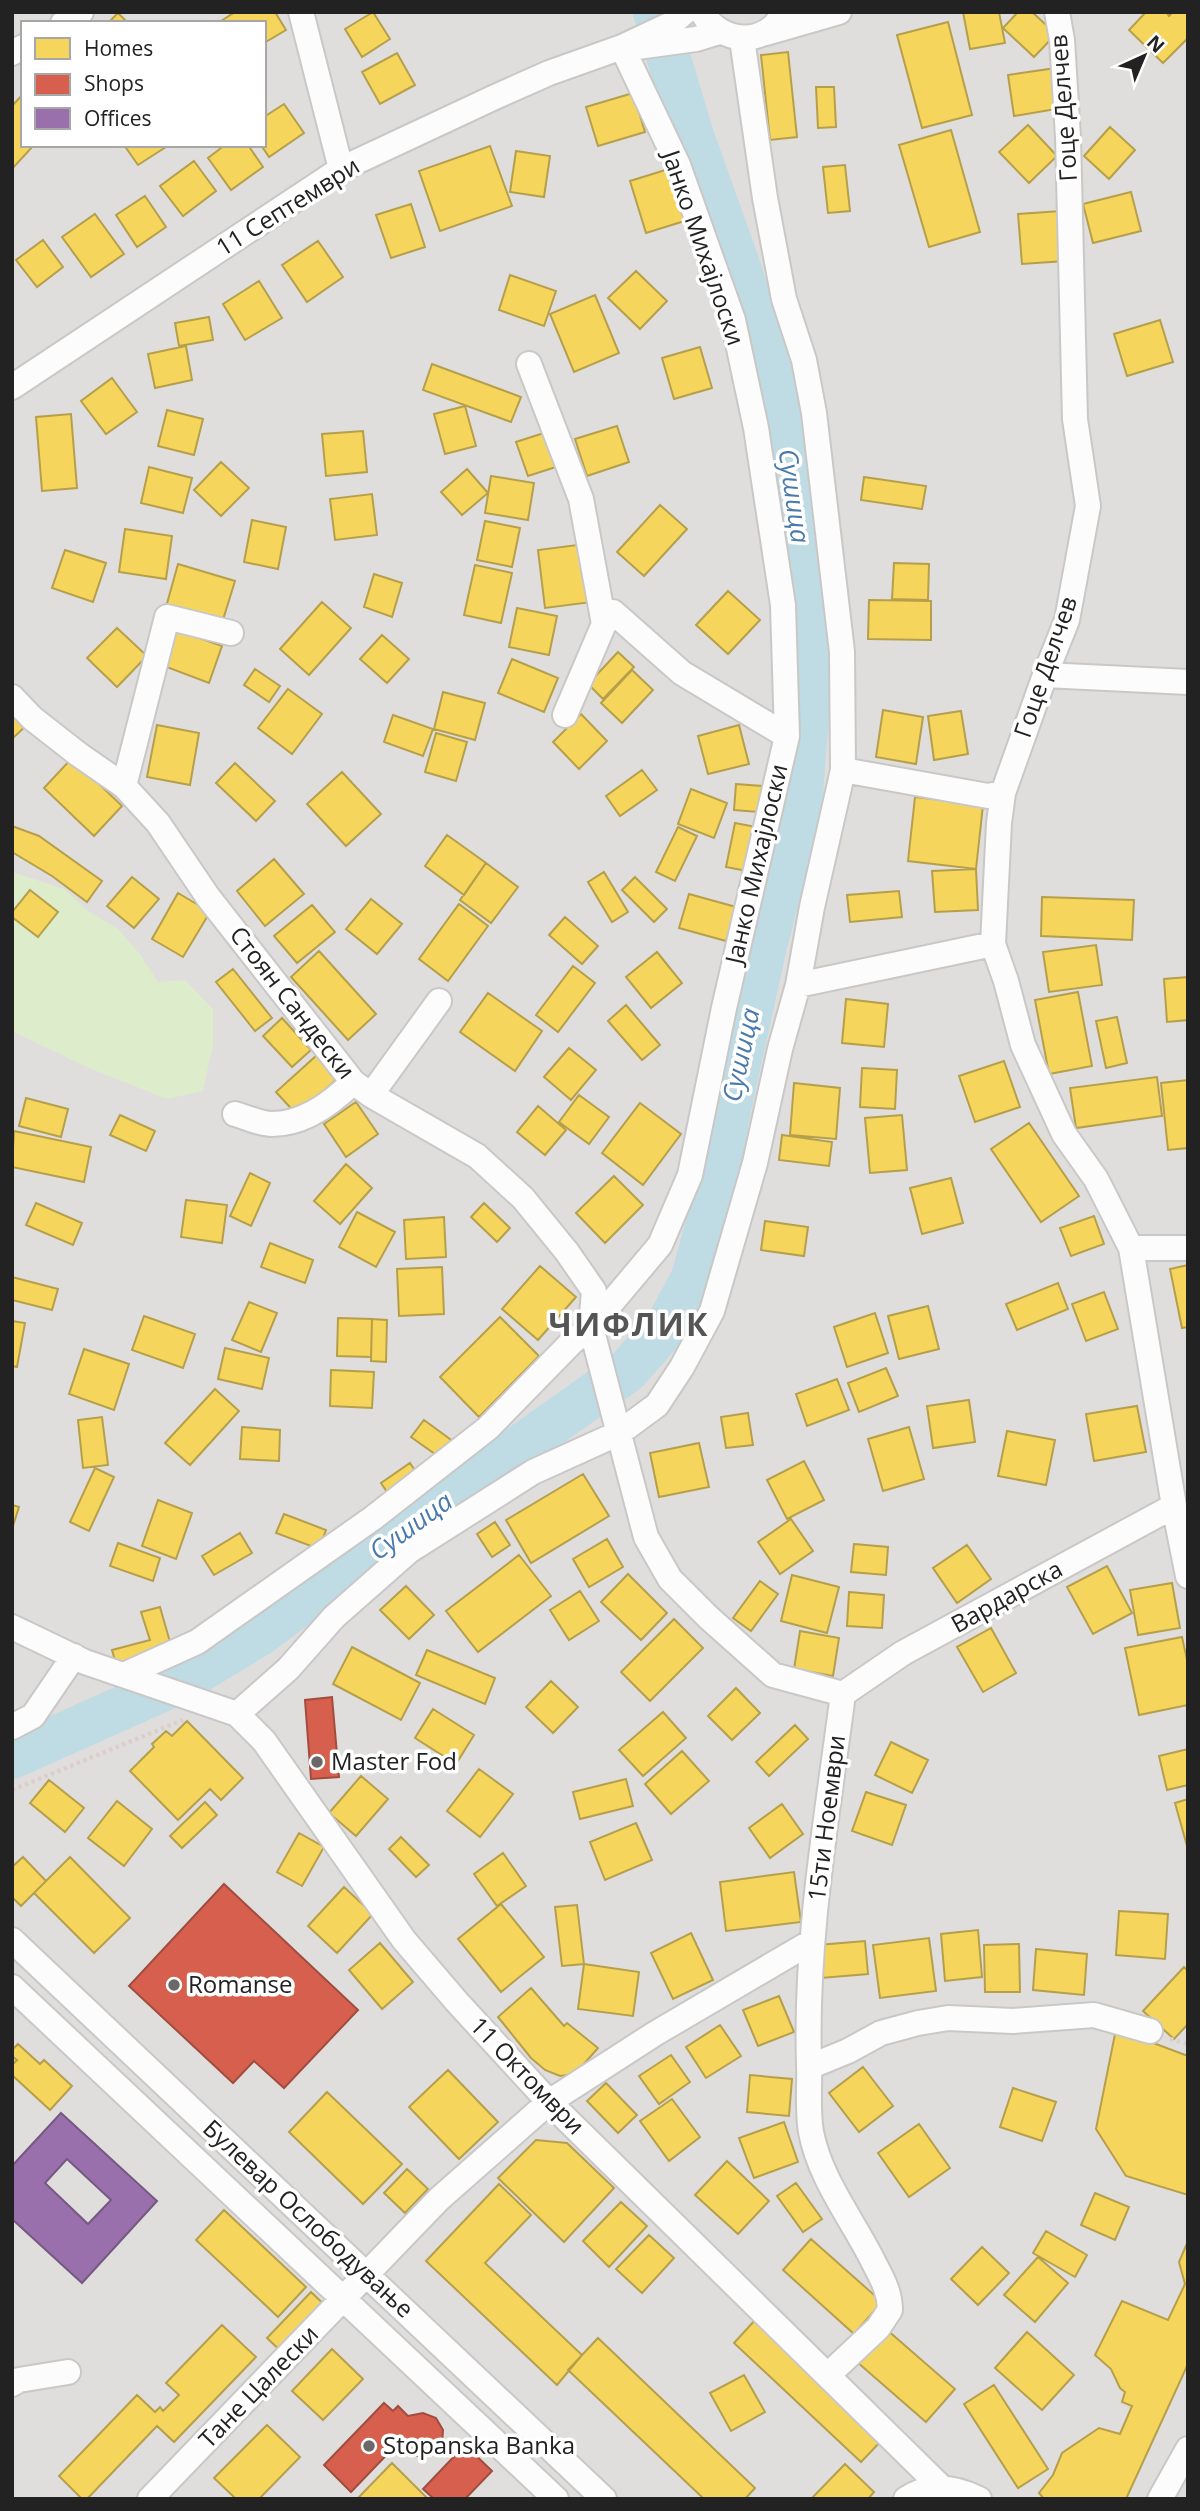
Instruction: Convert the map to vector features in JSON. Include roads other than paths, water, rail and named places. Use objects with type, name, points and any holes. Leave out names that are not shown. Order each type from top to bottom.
[{"type":"street","points":[[301,12],[341,169]]},
{"type":"street","points":[[226,1710],[288,1669],[334,1617],[409,1551],[533,1472],[619,1433],[657,1405],[682,1367],[712,1311],[755,1163],[780,1049],[798,985],[812,907],[843,770],[842,652],[814,413],[804,360],[784,299],[731,36],[702,12]]},
{"type":"street","points":[[731,36],[783,12]]},
{"type":"street","name":"11 Септември","points":[[632,44],[731,36],[839,12]]},
{"type":"street","name":"Гоце Делчев","points":[[1057,12],[1062,40],[1068,137],[1075,419],[1088,506],[1067,620],[1003,793],[993,944],[1023,1045],[1064,1134],[1096,1179],[1131,1248],[1174,1506]]},
{"type":"street","name":"11 Септември","points":[[12,387],[341,169],[527,83],[632,44],[685,13]]},
{"type":"street","name":"Јанко Михајлоски","points":[[137,1678],[197,1642],[373,1518],[488,1428],[571,1343],[591,1327],[660,1245],[690,1175],[724,1008],[787,737],[783,605],[756,428],[733,320],[632,44]]},
{"type":"street","points":[[529,364],[581,499],[604,624]]},
{"type":"street","points":[[565,716],[604,624],[614,612],[682,673],[787,737]]},
{"type":"street","points":[[124,786],[167,617],[231,633]]},
{"type":"street","points":[[1045,675],[1188,682]]},
{"type":"street","name":"Стоян Сандески","points":[[12,697],[32,718],[124,786],[158,823],[208,897],[362,1089],[477,1156],[523,1198],[567,1252],[594,1291],[591,1327]]},
{"type":"street","points":[[843,770],[988,796],[1003,793]]},
{"type":"street","points":[[798,985],[993,944]]},
{"type":"street","points":[[234,1114],[271,1124],[303,1118],[336,1099],[362,1089],[439,1001]]},
{"type":"street","points":[[1131,1248],[1188,1248]]},
{"type":"street","points":[[591,1327],[646,1537],[670,1579],[773,1675],[843,1694]]},
{"type":"street","points":[[1174,1506],[1188,1576]]},
{"type":"street","name":"Вардарска","points":[[843,1694],[903,1653],[1174,1506]]},
{"type":"street","points":[[12,1627],[74,1656],[137,1678]]},
{"type":"street","points":[[12,1727],[33,1716],[74,1656]]},
{"type":"street","name":"11 Октомври","points":[[137,1678],[226,1710],[264,1741],[404,1940],[457,2003],[549,2102],[941,2487]]},
{"type":"street","name":"15ти Ноември","points":[[828,2375],[878,2328],[890,2310],[886,2287],[819,2164],[811,2133],[808,2105],[807,2024],[811,1942],[843,1694]]},
{"type":"street","name":"Булевар Ослободување","points":[[12,1940],[604,2499]]},
{"type":"street","name":"Тане Цалески","points":[[150,2499],[439,2199],[549,2102],[656,2033],[811,1942]]},
{"type":"street","name":"Булевар Ослободување","points":[[12,1987],[556,2499]]},
{"type":"street","points":[[809,2067],[848,2051],[881,2033],[948,2018],[1013,2021],[1094,2015],[1150,2031]]},
{"type":"street","points":[[12,2384],[19,2380],[68,2372]]},
{"type":"street","points":[[1160,2499],[1188,2449]]},
{"type":"street","points":[[906,2499],[915,2493],[941,2487],[963,2491],[979,2499]]},
{"type":"waterway","name":"Сушица","points":[[12,1757],[180,1682],[258,1635],[627,1371],[667,1326],[693,1278],[710,1215],[729,1109],[764,950],[800,808],[811,663],[806,581],[783,418],[742,276],[692,136],[655,12]]},
{"type":"place","name":"Master Fod","points":[[317,1762]]},
{"type":"place","name":"Romanse","points":[[174,1985]]},
{"type":"place","name":"Stopanska Banka","points":[[369,2446]]},
{"type":"district","name":"ЧИФЛИК","points":[[629,1325]]}]
